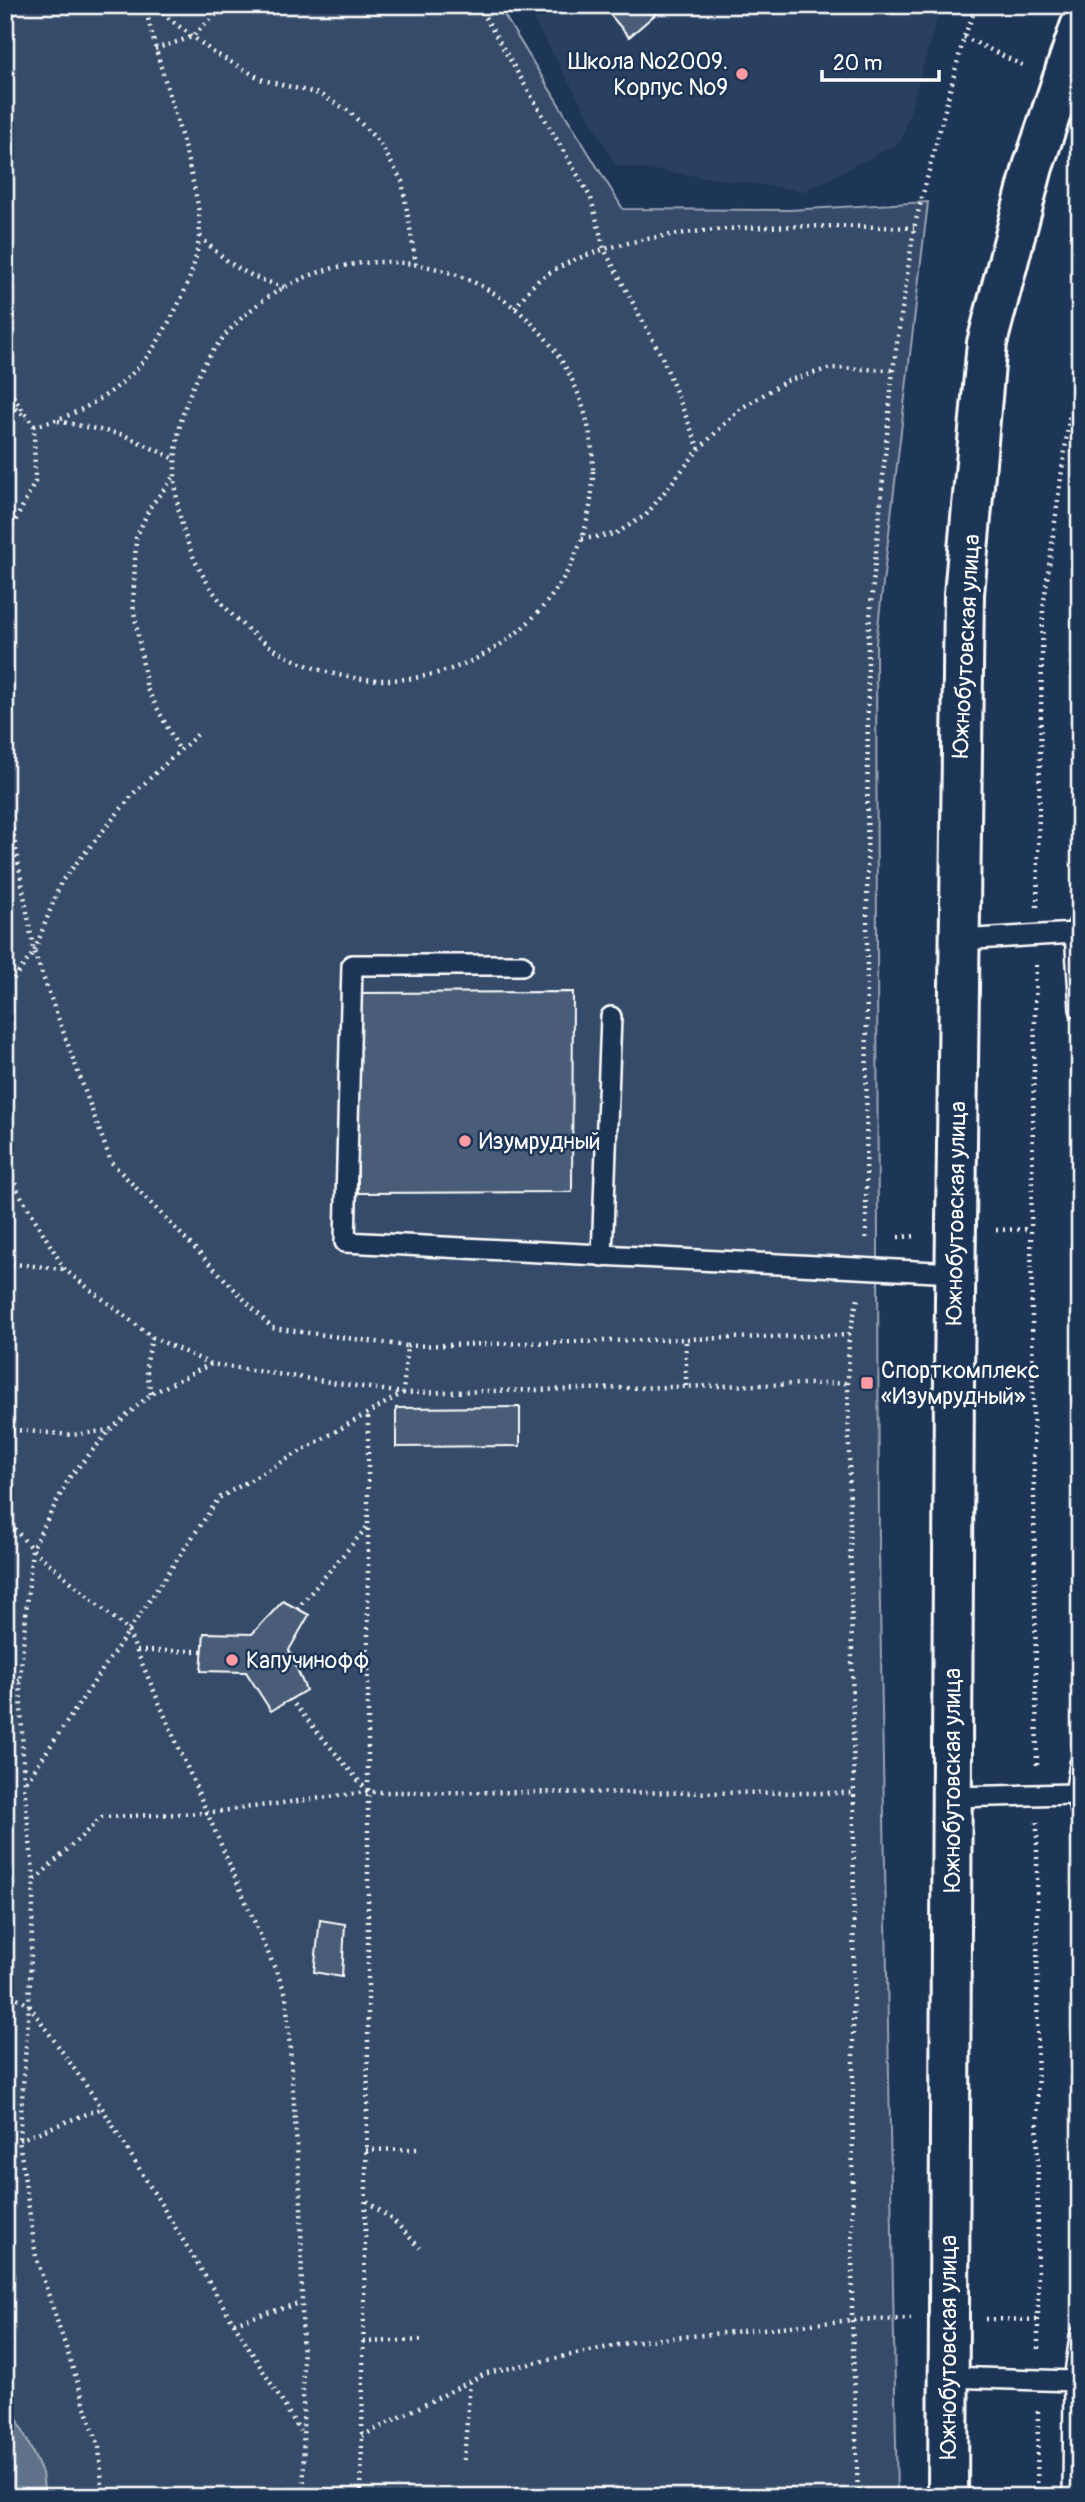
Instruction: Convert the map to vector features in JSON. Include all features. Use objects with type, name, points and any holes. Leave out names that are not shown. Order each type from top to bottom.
[{"type":"street","name":"Южнобутовская улица","points":[[948,2497],[955,1273],[964,593],[987,343],[1034,167],[1080,27]]},
{"type":"lane","points":[[959,940],[1037,935],[1077,927],[1080,1009]]},
{"type":"lane","points":[[522,965],[352,965],[345,1242],[955,1273]]},
{"type":"lane","points":[[602,1256],[611,1017]]},
{"type":"lane","points":[[951,1797],[1037,1795],[1078,1801],[1080,1764]]},
{"type":"lane","points":[[1073,2497],[1073,2381],[1080,2336]]},
{"type":"lane","points":[[948,2377],[1073,2381]]},
{"type":"path","points":[[34,426],[57,421],[125,383],[151,352],[175,312],[193,272],[200,236],[196,197],[182,134],[155,49],[145,5]]},
{"type":"path","points":[[151,5],[213,52],[263,80],[319,94],[349,111],[379,142],[402,181],[416,264]]},
{"type":"path","points":[[155,49],[192,37],[226,5]]},
{"type":"path","points":[[478,5],[591,198],[604,250],[662,357],[699,449]]},
{"type":"path","points":[[515,308],[537,281],[568,262],[652,238],[804,224],[914,228]]},
{"type":"path","points":[[200,236],[222,258],[248,276],[285,287]]},
{"type":"path","points":[[379,262],[416,264],[451,273],[485,288],[515,308],[541,333],[563,363],[579,395],[589,430],[593,466],[591,503],[582,539],[568,572],[547,602],[522,629],[493,650],[460,667],[425,677],[388,681],[352,678],[316,670],[283,655],[253,635],[226,610],[204,580],[188,548],[178,512],[175,459],[185,405],[200,371],[220,341],[245,314],[285,287],[343,266],[379,262]]},
{"type":"path","points":[[1037,2497],[1037,1795],[1031,1229],[1043,609],[1080,340]]},
{"type":"path","points":[[582,539],[615,534],[646,515],[699,449],[740,410],[786,381],[831,368],[893,370]]},
{"type":"path","points":[[5,385],[34,426],[35,482],[5,541]]},
{"type":"path","points":[[5,399],[34,426]]},
{"type":"path","points":[[57,421],[124,435],[175,459]]},
{"type":"path","points":[[174,476],[149,507],[136,538],[133,605],[147,689],[180,751]]},
{"type":"path","points":[[5,989],[34,953],[61,882],[135,792],[200,732]]},
{"type":"path","points":[[5,787],[34,953],[111,1162],[272,1328],[407,1346],[849,1335]]},
{"type":"path","points":[[5,1157],[18,1191],[65,1270],[152,1337],[211,1364],[403,1393],[848,1383]]},
{"type":"path","points":[[5,1263],[65,1270]]},
{"type":"path","points":[[151,1394],[146,1367],[152,1337]]},
{"type":"path","points":[[685,1386],[686,1338]]},
{"type":"path","points":[[403,1393],[407,1346]]},
{"type":"path","points":[[103,2497],[99,2447],[36,2257],[19,2140],[29,2006],[34,1881],[24,1785],[20,1679],[32,1549],[69,1478],[111,1429],[151,1394],[211,1364]]},
{"type":"path","points":[[24,1785],[127,1629],[219,1498],[403,1393]]},
{"type":"path","points":[[361,2497],[366,2200],[368,1415]]},
{"type":"path","points":[[5,1429],[72,1435],[111,1429]]},
{"type":"path","points":[[5,1518],[32,1549],[127,1629],[286,1994],[301,2203],[301,2432],[304,2497]]},
{"type":"path","points":[[297,1609],[368,1526]]},
{"type":"path","points":[[137,1651],[203,1651]]},
{"type":"path","points":[[5,1686],[20,1679]]},
{"type":"path","points":[[290,1699],[368,1792]]},
{"type":"path","points":[[34,1881],[102,1817],[206,1813],[368,1792],[854,1793]]},
{"type":"path","points":[[5,1990],[29,2006],[102,2108],[301,2432]]},
{"type":"path","points":[[19,2140],[102,2108]]},
{"type":"path","points":[[366,2150],[420,2149]]},
{"type":"path","points":[[366,2200],[395,2222],[420,2248]]},
{"type":"path","points":[[234,2323],[301,2303]]},
{"type":"path","points":[[362,2436],[487,2373],[632,2342],[852,2320]]},
{"type":"path","points":[[363,2342],[426,2340]]},
{"type":"path","points":[[464,2460],[470,2381]]},
{"type":"shaded area","points":[[5,5],[498,5],[623,209],[789,210],[928,202],[876,643],[879,1553],[897,2497],[5,2497]]},
{"type":"shaded area","name":"Школа №2009. Корпус №9","points":[[525,5],[941,5],[901,142],[805,191],[616,165]]},
{"type":"shaded area","points":[[5,2392],[42,2473],[45,2497],[5,2497]]},
{"type":"building","points":[[602,5],[666,5],[629,37]]},
{"type":"building","name":"Изумрудный","points":[[573,992],[572,1192],[358,1193],[358,993]]},
{"type":"building","points":[[520,1407],[520,1446],[396,1447],[396,1408]]},
{"type":"building","points":[[283,1601],[309,1615],[289,1650],[306,1690],[271,1711],[246,1672],[201,1671],[204,1633],[252,1634]]},
{"type":"building","points":[[320,1920],[345,1924],[342,1977],[314,1972]]},
{"type":"place","name":"Школа №2009. Корпус №9","points":[[742,74]]},
{"type":"place","name":"Изумрудный","points":[[465,1141]]},
{"type":"place","name":"Спорткомплекс «Изумрудный»","points":[[867,1383]]},
{"type":"place","name":"Капучинофф","points":[[232,1660]]}]
